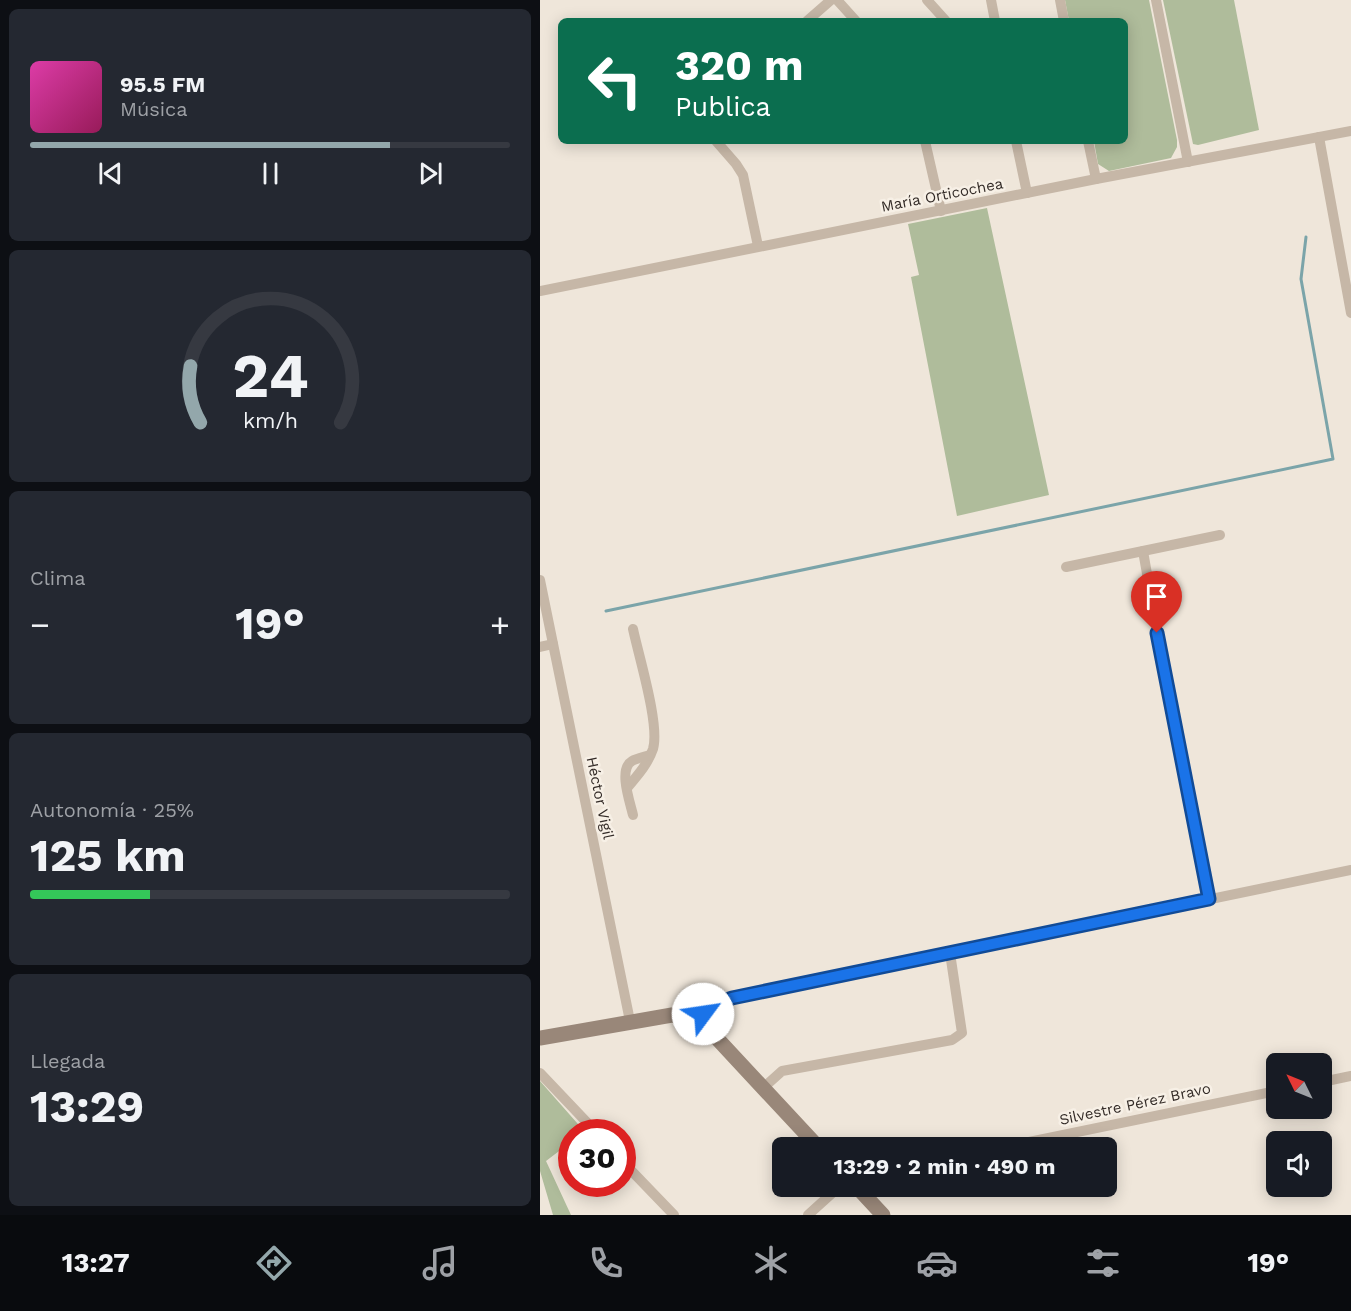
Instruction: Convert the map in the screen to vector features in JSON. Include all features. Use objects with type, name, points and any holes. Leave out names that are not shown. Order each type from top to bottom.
[{"type":"street","points":[[810,18],[831,0]]},
{"type":"street","points":[[837,0],[853,18]]},
{"type":"street","points":[[927,0],[943,18]]},
{"type":"street","points":[[991,0],[994,18]]},
{"type":"street","points":[[1060,0],[1063,18]]},
{"type":"street","points":[[1156,0],[1188,162]]},
{"type":"street","name":"María Orticochea","points":[[540,291],[1027,194],[1096,178],[1351,131]]},
{"type":"street","points":[[1319,137],[1351,313]]},
{"type":"street","points":[[719,144],[736,164],[742,176],[758,246]]},
{"type":"street","points":[[926,144],[941,211]]},
{"type":"street","points":[[1017,144],[1027,194]]},
{"type":"street","points":[[1089,144],[1096,178]]},
{"type":"street","points":[[1066,567],[1220,535]]},
{"type":"street","points":[[1143,551],[1209,899]]},
{"type":"street","name":"Héctor Vigil","points":[[540,580],[630,1022]]},
{"type":"street","points":[[633,629],[656,731],[646,765],[627,788],[633,815]]},
{"type":"street","points":[[540,647],[553,644]]},
{"type":"street","points":[[698,1018],[715,1004],[732,998],[1351,870]]},
{"type":"street","points":[[763,1088],[782,1071],[952,1040],[962,1033],[950,953]]},
{"type":"street","points":[[540,1038],[679,1014],[698,1018],[809,1137]]},
{"type":"street","points":[[540,1073],[584,1119]]},
{"type":"street","points":[[1332,1080],[1351,1076]]},
{"type":"street","name":"Silvestre Pérez Bravo","points":[[1053,1137],[1266,1093]]},
{"type":"street","points":[[636,1176],[674,1215]]},
{"type":"street","points":[[808,1215],[828,1197]]},
{"type":"street","points":[[866,1197],[883,1215]]},
{"type":"green space","points":[[1065,0],[1149,0],[1177,140],[1177,147],[1171,158],[1109,171],[1098,164],[1095,144],[1128,144],[1128,18],[1068,18]]},
{"type":"green space","points":[[1163,0],[1234,0],[1259,130],[1198,145],[1193,144]]},
{"type":"green space","points":[[987,208],[1049,495],[957,516],[911,277],[919,275],[908,224]]},
{"type":"green space","points":[[540,1081],[574,1119],[558,1119],[558,1152],[546,1161],[558,1187],[558,1197],[563,1197],[571,1215],[553,1215],[540,1171]]},
{"type":"waterway","points":[[606,611],[1333,459],[1301,279],[1306,237]]},
{"type":"route","points":[[703,1014],[715,1004],[732,998],[1209,899],[1157,633]]}]
